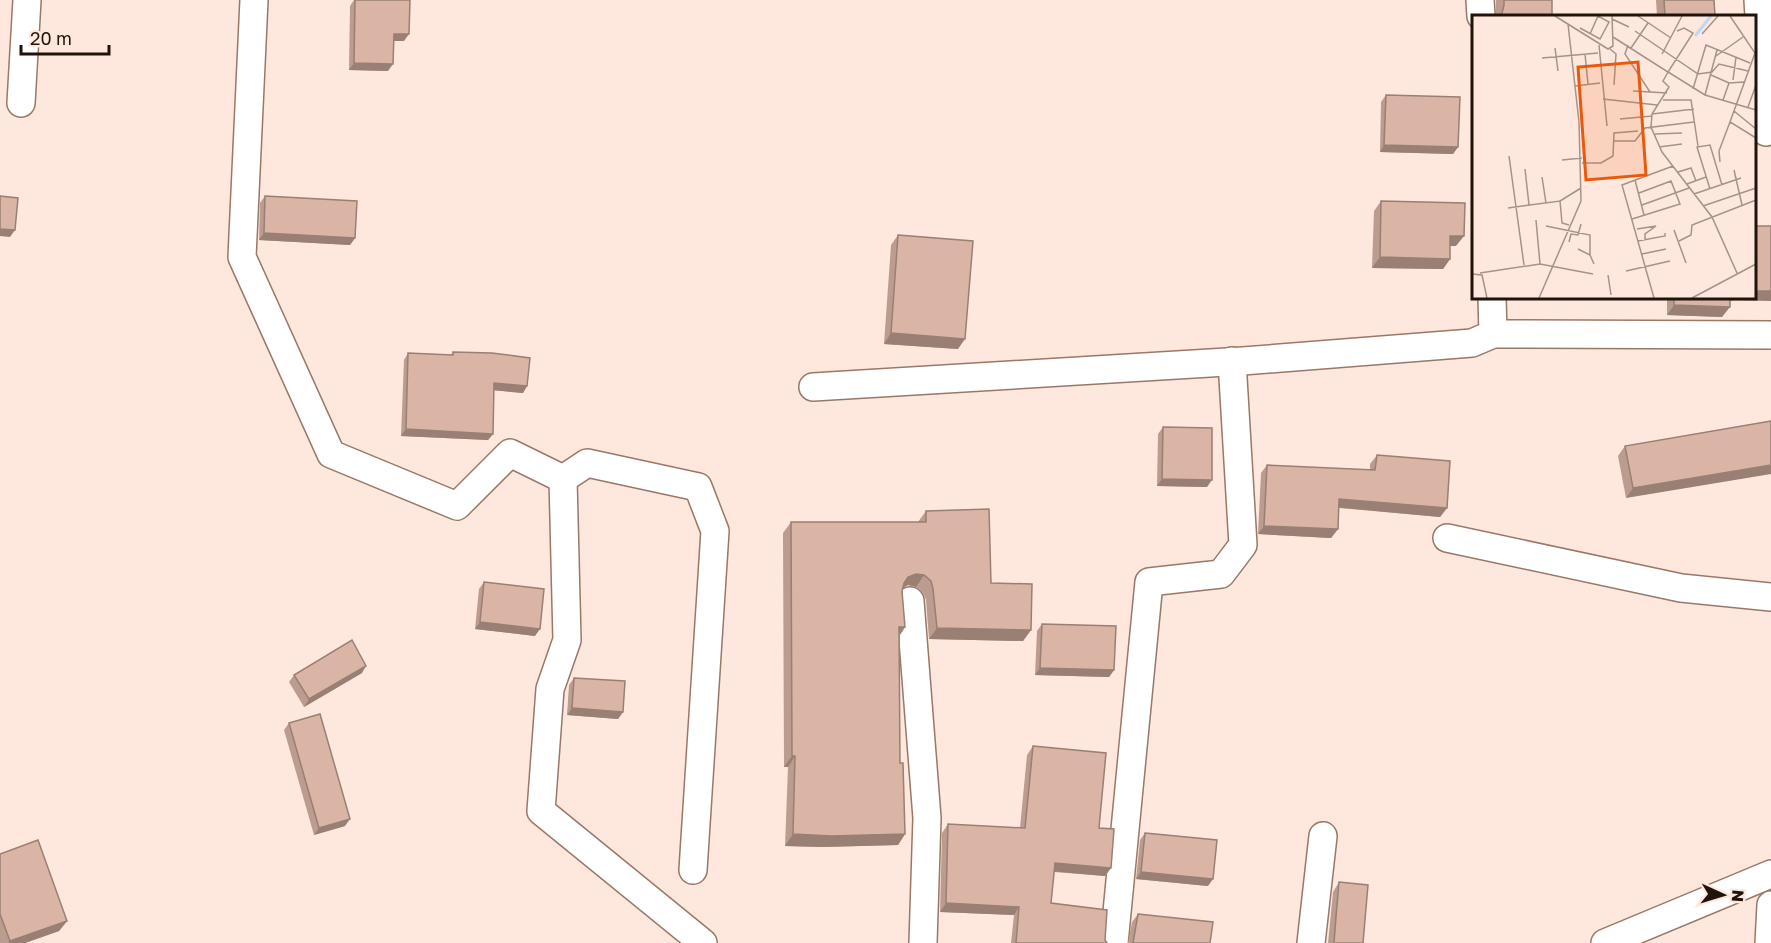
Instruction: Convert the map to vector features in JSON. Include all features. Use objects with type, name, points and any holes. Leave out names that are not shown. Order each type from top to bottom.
[{"type":"street","points":[[21,103],[27,0]]},
{"type":"street","points":[[254,0],[242,257],[331,454],[457,506],[510,453],[563,479]]},
{"type":"street","points":[[1480,0],[1481,15]]},
{"type":"street","points":[[1758,0],[1764,132]]},
{"type":"street","points":[[1492,298],[1493,334]]},
{"type":"street","points":[[813,387],[1232,361],[1472,343],[1493,334],[1771,335]]},
{"type":"street","points":[[1114,943],[1149,582],[1221,574],[1243,545],[1232,361]]},
{"type":"street","points":[[563,479],[586,463],[698,487],[716,531],[693,870]]},
{"type":"street","points":[[563,479],[567,639],[550,689],[541,811],[703,943]]},
{"type":"street","points":[[1447,538],[1681,588],[1771,597]]},
{"type":"street","points":[[910,601],[927,818],[923,943]]},
{"type":"street","points":[[1311,943],[1323,836]]},
{"type":"street","points":[[1605,943],[1771,874]]},
{"type":"street","points":[[1769,943],[1771,905]]},
{"type":"building","points":[[355,0],[410,0],[409,34],[394,34],[393,64],[354,63]]},
{"type":"building","points":[[1504,0],[1552,0],[1552,15],[1499,15]]},
{"type":"building","points":[[1664,0],[1714,0],[1715,15],[1665,15]]},
{"type":"building","points":[[1386,95],[1460,97],[1458,147],[1384,145]]},
{"type":"building","points":[[0,196],[18,198],[15,230],[0,229]]},
{"type":"building","points":[[265,196],[357,201],[355,238],[264,233]]},
{"type":"building","points":[[1381,201],[1465,203],[1464,236],[1450,236],[1450,259],[1380,257]]},
{"type":"building","points":[[1756,226],[1771,226],[1771,291],[1756,291]]},
{"type":"building","points":[[898,235],[973,241],[965,339],[891,333]]},
{"type":"building","points":[[1674,298],[1730,298],[1730,307],[1674,305]]},
{"type":"building","points":[[453,352],[492,353],[530,358],[527,386],[494,383],[493,434],[406,429],[408,353],[453,355]]},
{"type":"building","points":[[1771,421],[1771,465],[1633,488],[1625,446]]},
{"type":"building","points":[[1163,427],[1212,428],[1212,480],[1162,479]]},
{"type":"building","points":[[1377,455],[1450,461],[1447,508],[1339,499],[1338,529],[1264,526],[1267,465],[1375,470]]},
{"type":"building","points":[[989,509],[991,583],[1032,584],[1031,630],[937,628],[931,581],[924,575],[916,574],[908,577],[902,591],[905,627],[899,627],[900,763],[903,763],[905,834],[831,836],[793,834],[795,756],[792,756],[791,522],[926,522],[926,511]]},
{"type":"building","points":[[484,582],[544,589],[540,629],[480,622]]},
{"type":"building","points":[[1042,624],[1116,626],[1114,670],[1040,668]]},
{"type":"building","points":[[352,640],[366,666],[309,699],[294,675]]},
{"type":"building","points":[[574,678],[625,681],[623,712],[572,708]]},
{"type":"building","points":[[320,714],[350,819],[319,828],[289,723]]},
{"type":"building","points":[[1033,746],[1106,753],[1099,828],[1114,829],[1111,868],[1055,863],[1051,903],[1107,910],[1105,940],[1107,943],[1016,943],[1019,907],[946,903],[948,824],[1025,828]]},
{"type":"building","points":[[1145,833],[1217,840],[1213,879],[1141,872]]},
{"type":"building","points":[[38,840],[67,921],[10,941],[0,914],[0,854]]},
{"type":"building","points":[[1339,882],[1368,885],[1363,943],[1334,943]]},
{"type":"building","points":[[1138,914],[1213,922],[1210,943],[1133,943]]}]
